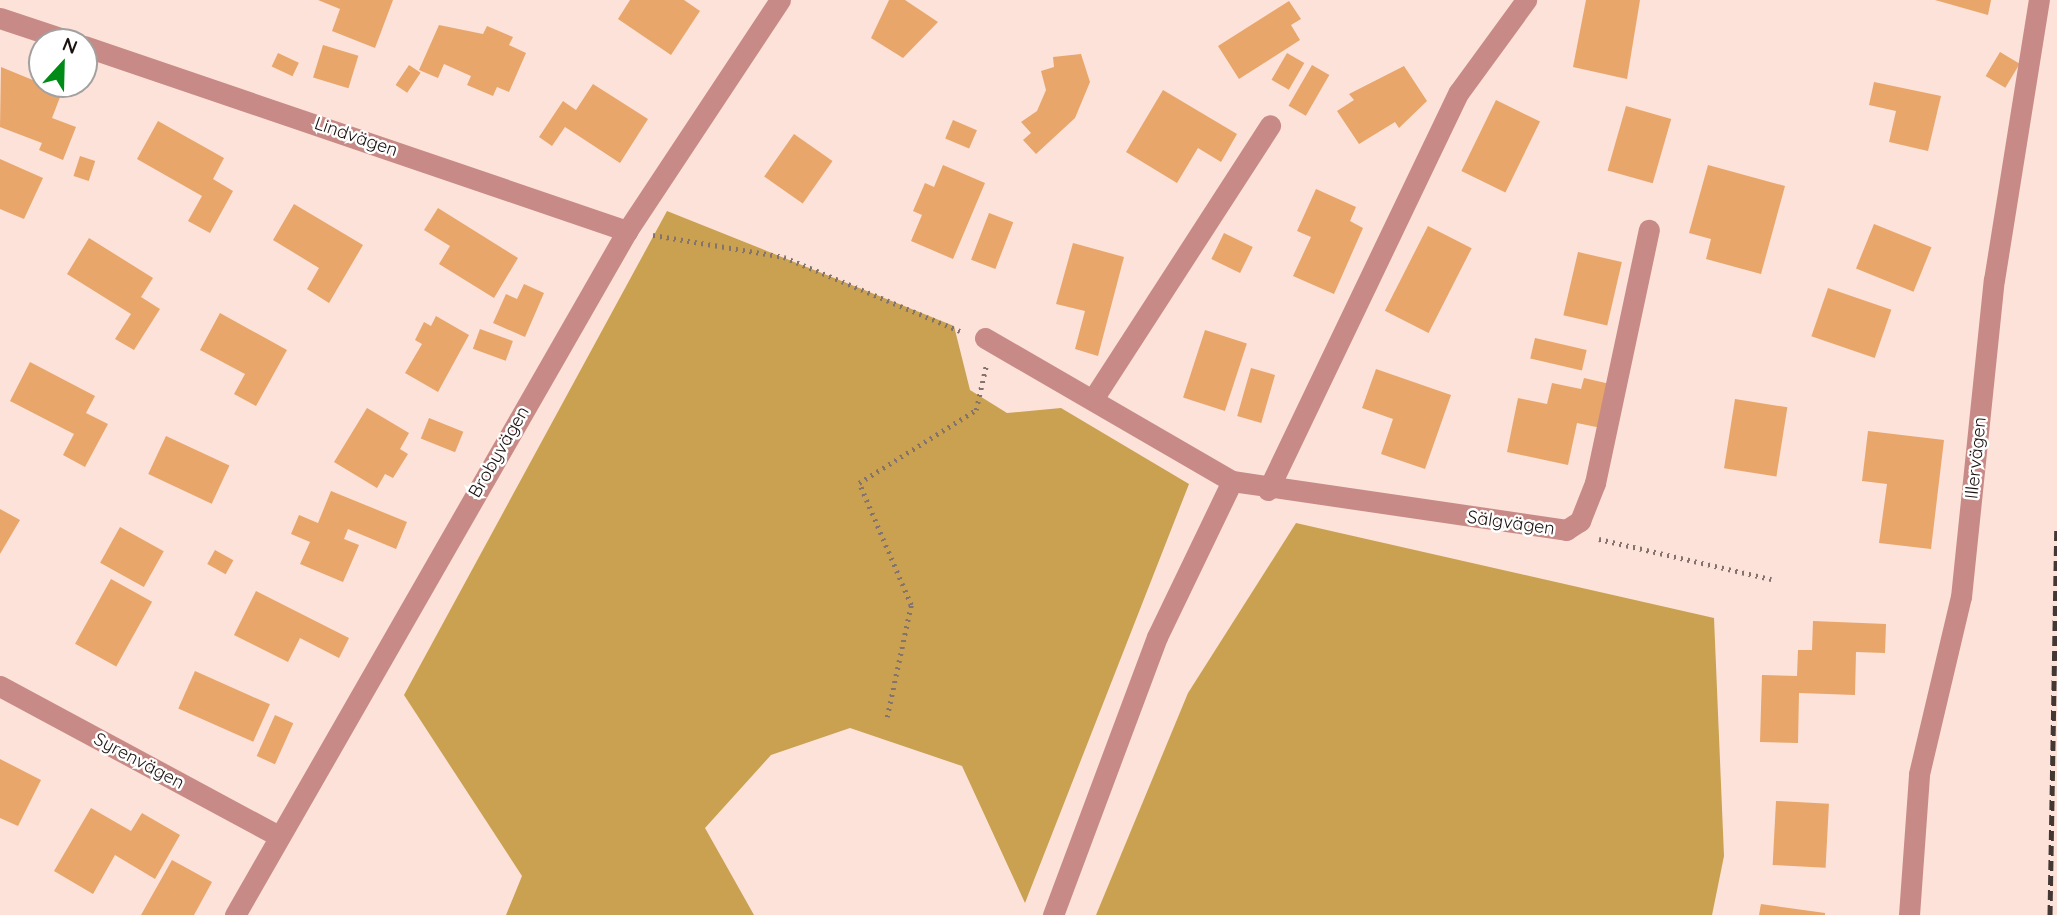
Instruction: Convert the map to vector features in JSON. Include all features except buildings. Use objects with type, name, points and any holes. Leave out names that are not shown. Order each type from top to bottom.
[{"type":"street","name":"Brobyvägen","points":[[235,915],[627,231],[780,0]]},
{"type":"street","points":[[1268,490],[1459,92],[1526,0]]},
{"type":"street","name":"Illervägen","points":[[1909,915],[1919,774],[1961,597],[1994,280],[2039,0]]},
{"type":"street","points":[[0,18],[30,28]]},
{"type":"street","name":"Lindvägen","points":[[98,51],[627,231]]},
{"type":"street","points":[[1093,398],[1270,125]]},
{"type":"street","name":"Sälgvägen","points":[[985,338],[1093,398],[1232,481],[1268,490],[1566,530],[1580,521],[1595,483],[1649,230]]},
{"type":"street","points":[[1053,915],[1157,637],[1232,481]]},
{"type":"street","name":"Syrenvägen","points":[[0,686],[279,836]]},
{"type":"path","points":[[627,231],[784,257],[985,338],[986,377],[976,410],[859,484],[911,605],[887,717]]},
{"type":"path","points":[[1566,530],[1772,579]]},
{"type":"shaded area","points":[[667,211],[954,326],[970,390],[1007,413],[1061,408],[1189,484],[1025,903],[962,766],[850,728],[771,755],[705,828],[754,915],[506,915],[522,876],[404,695]]},
{"type":"shaded area","points":[[1296,523],[1714,618],[1724,856],[1712,915],[1096,915],[1188,693]]},
{"type":"railway","points":[[2050,915],[2057,529]]}]
